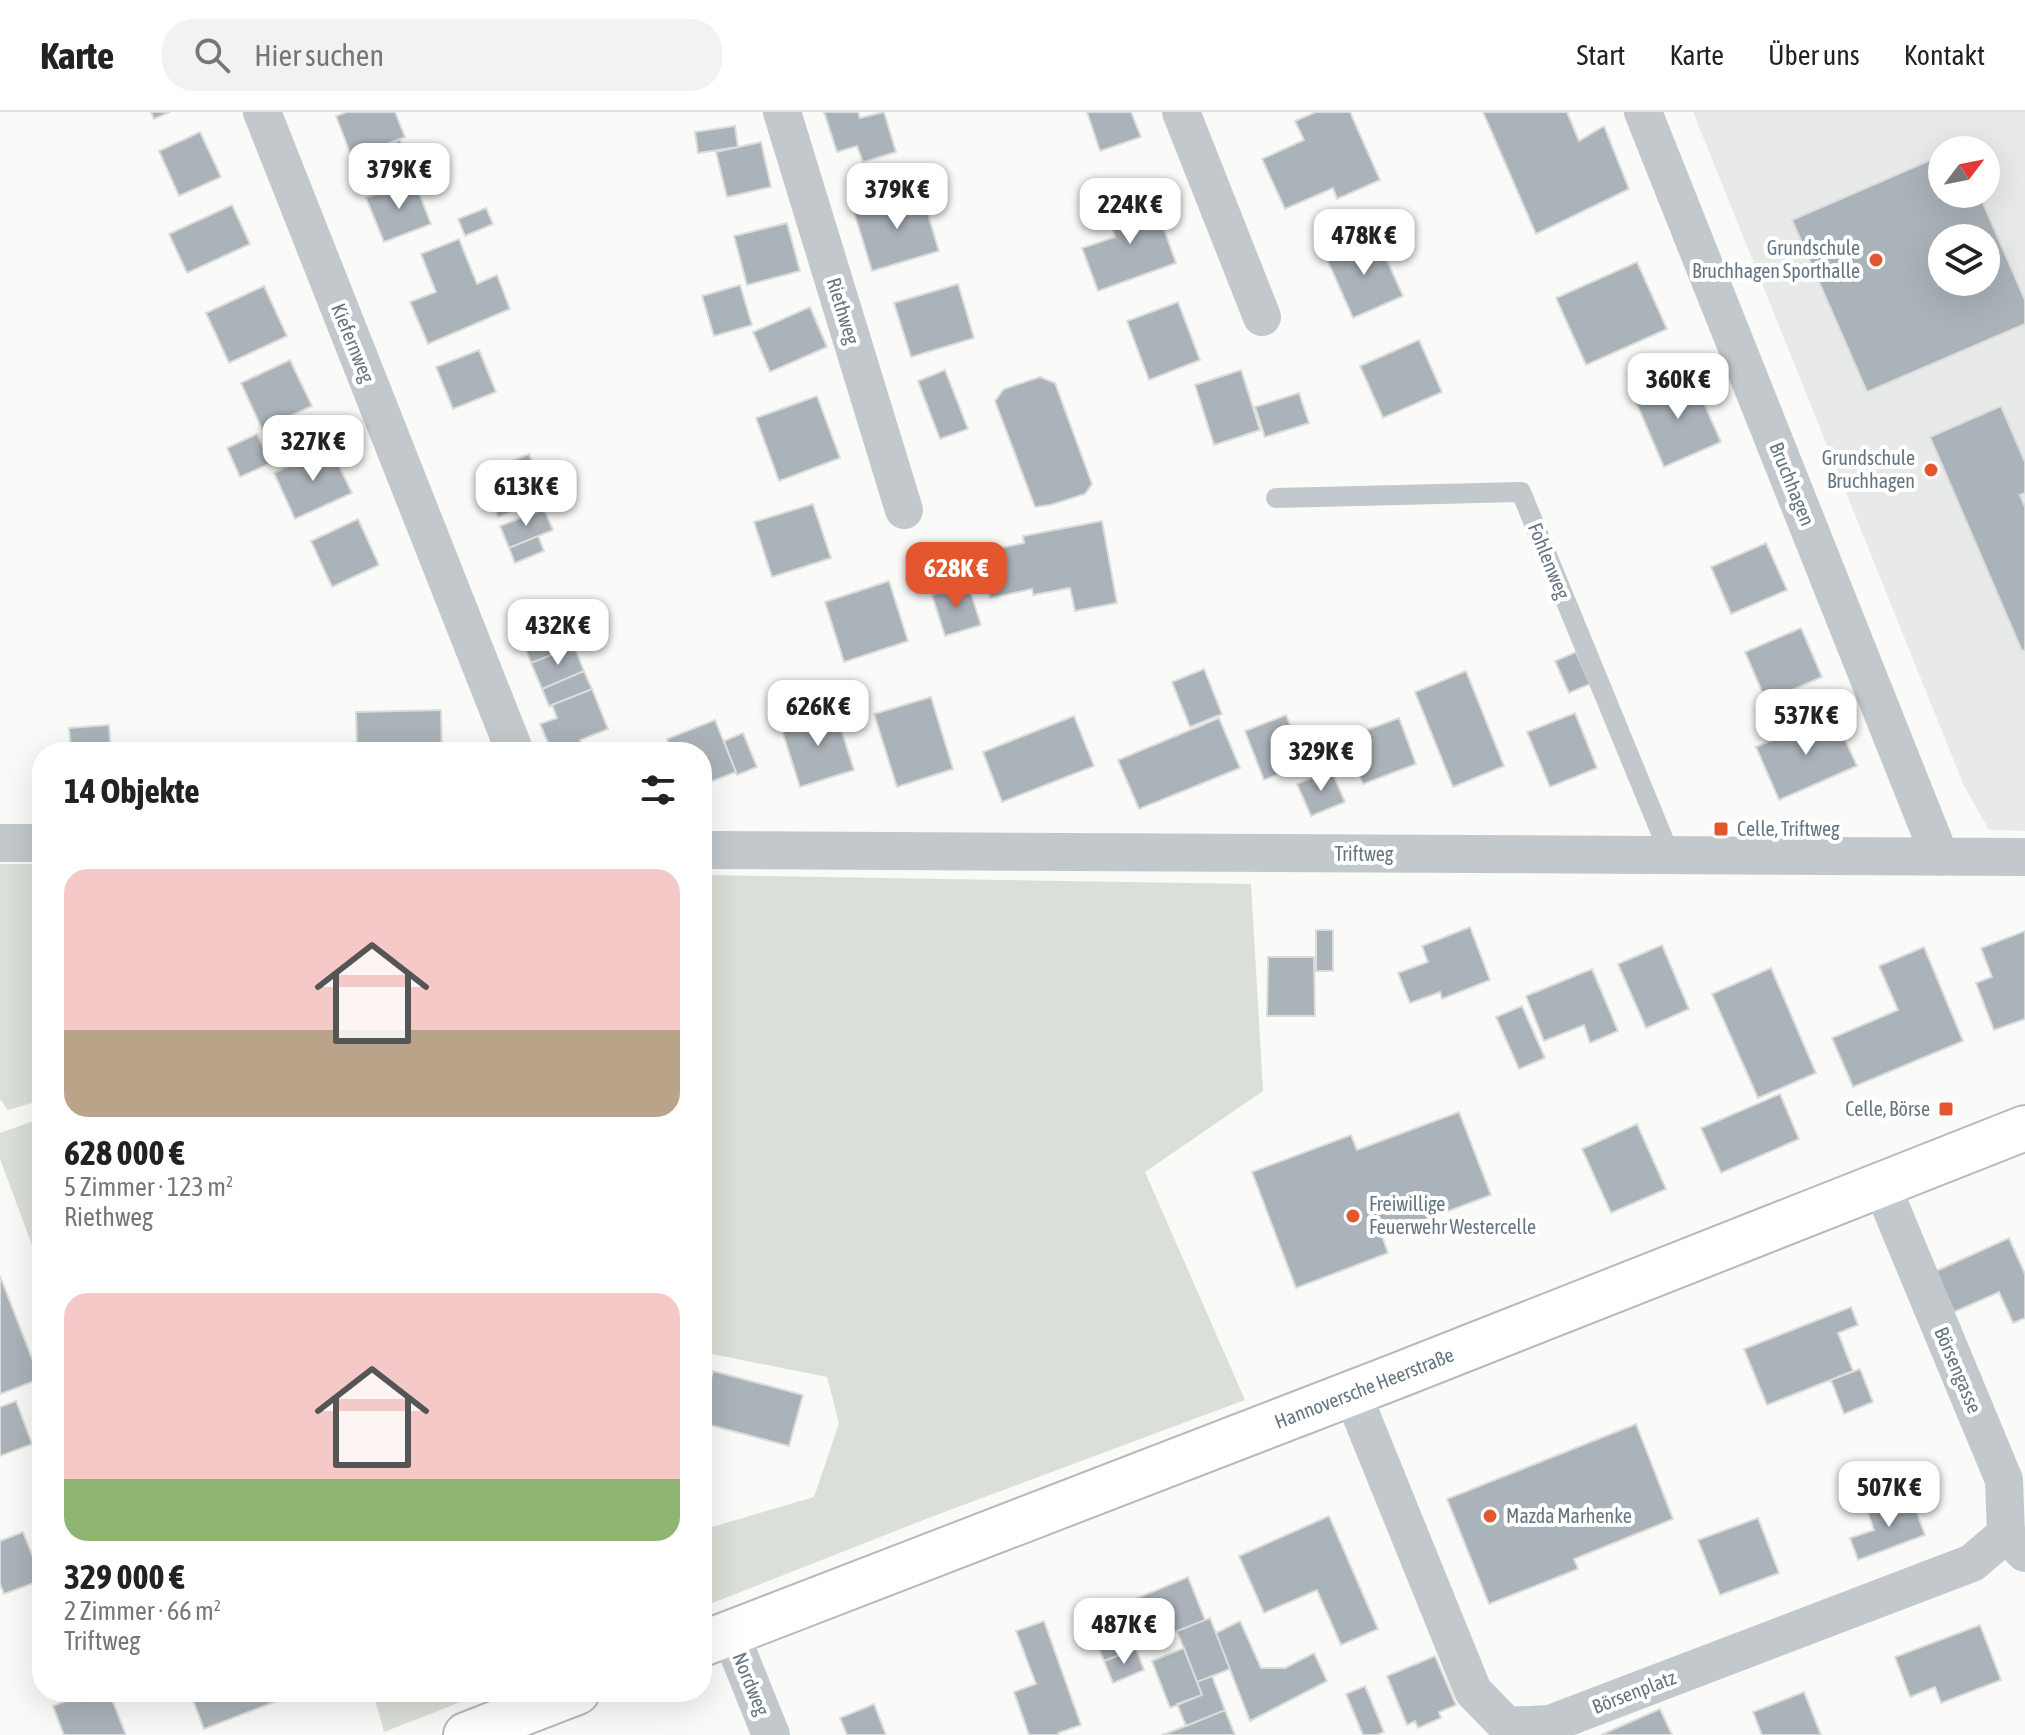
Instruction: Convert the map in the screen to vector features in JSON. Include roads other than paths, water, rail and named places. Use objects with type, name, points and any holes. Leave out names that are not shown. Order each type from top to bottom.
[{"type":"main road","name":"Hannoversche Heerstraße","points":[[716,1639],[2025,1128]]},
{"type":"main road","points":[[466,1735],[551,1702]]},
{"type":"street","name":"Kiefernweg","points":[[262,112],[511,742]]},
{"type":"street","name":"Riethweg","points":[[782,112],[904,510]]},
{"type":"street","points":[[1181,112],[1262,317]]},
{"type":"street","name":"Bruchhagen","points":[[1643,112],[1940,857]]},
{"type":"street","points":[[0,843],[32,843]]},
{"type":"street","name":"Triftweg","points":[[712,850],[2025,857]]},
{"type":"street","name":"Börsengasse","points":[[1881,1184],[2004,1480],[2016,1544]]},
{"type":"street","name":"Börsenplatz","points":[[1352,1393],[1473,1691],[1507,1726],[1550,1724],[2016,1544]]},
{"type":"street","name":"Nordweg","points":[[716,1639],[771,1735]]},
{"type":"lane","name":"Fohlenweg","points":[[1276,498],[1521,492],[1670,855]]},
{"type":"place","name":"Grundschule Bruchhagen Sporthalle","points":[[1876,260]]},
{"type":"place","name":"Grundschule Bruchhagen","points":[[1931,470]]},
{"type":"place","name":"Celle, Triftweg","points":[[1721,829]]},
{"type":"place","name":"Celle, Börse","points":[[1946,1109]]},
{"type":"place","name":"Freiwillige Feuerwehr Westercelle","points":[[1353,1216]]},
{"type":"place","name":"Mazda Marhenke","points":[[1490,1516]]}]
